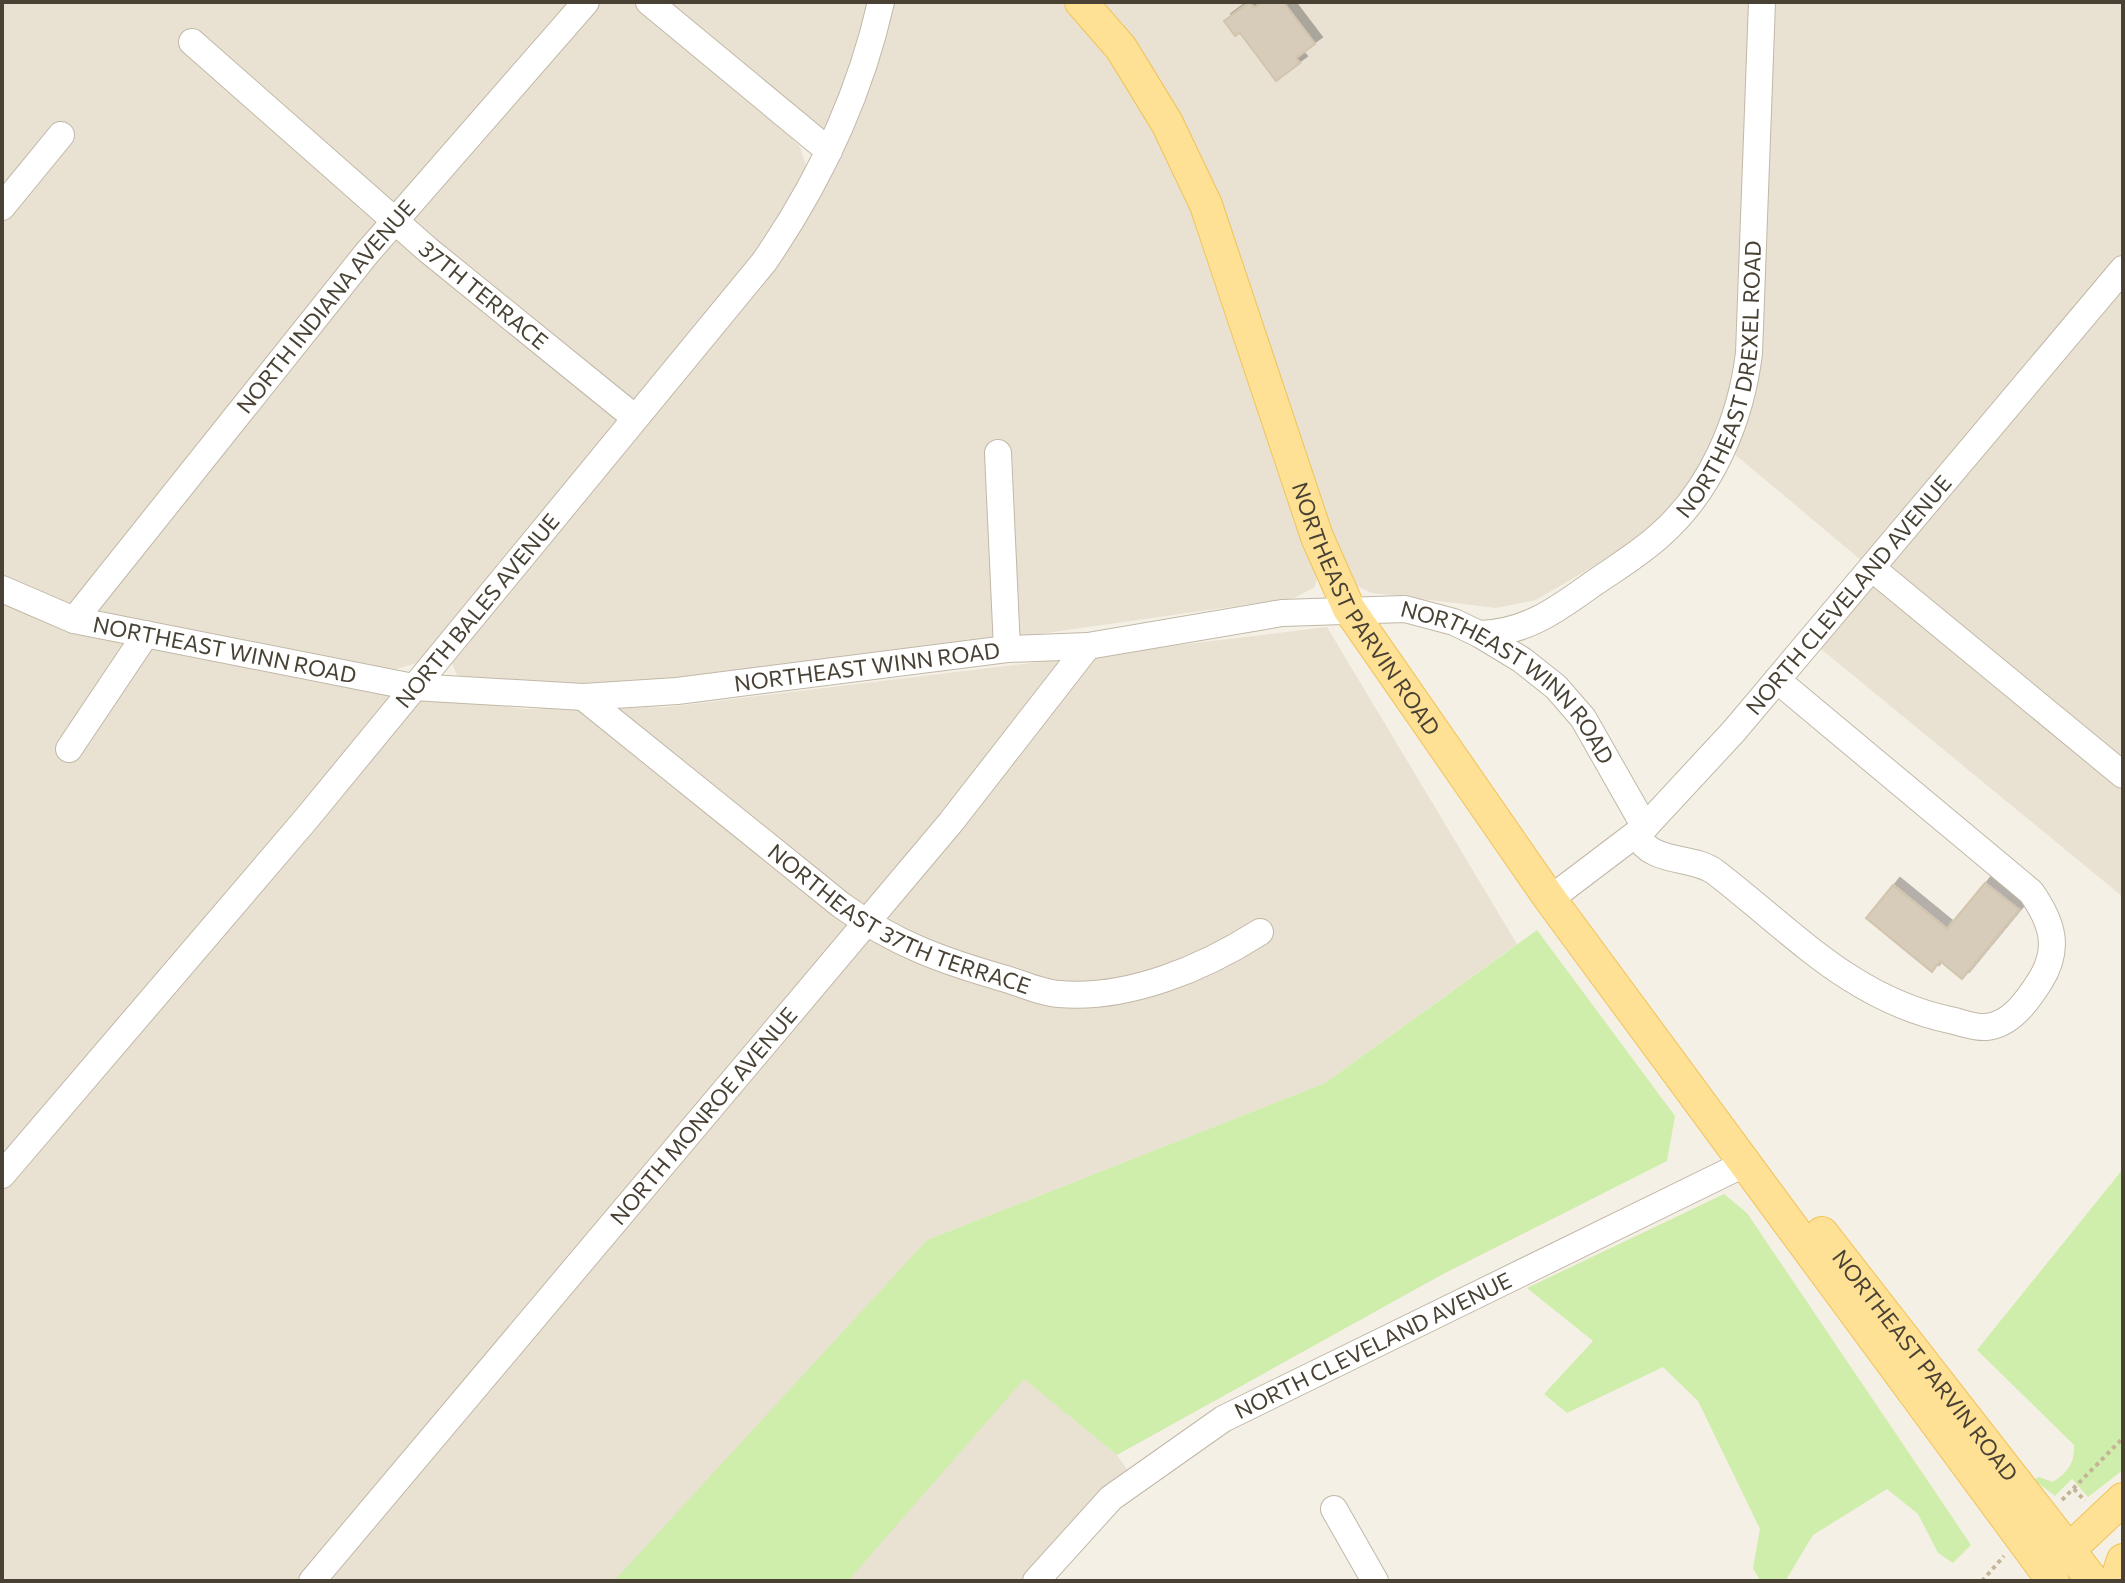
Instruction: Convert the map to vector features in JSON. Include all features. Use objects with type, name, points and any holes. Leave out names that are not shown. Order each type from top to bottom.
[{"type":"main road","name":"NORTHEAST PARVIN ROAD","points":[[1081,2],[1121,48],[1160,111],[1206,205],[1317,537],[1349,609],[1550,899],[2049,1565],[2093,1581]]},
{"type":"main road","name":"NORTHEAST PARVIN ROAD","points":[[1746,1163],[1829,1239],[2049,1565]]},
{"type":"main road","points":[[2049,1565],[2123,1499]]},
{"type":"main road","points":[[2116,1581],[2123,1560]]},
{"type":"street","name":"NORTH INDIANA AVENUE","points":[[74,620],[395,222],[586,2]]},
{"type":"street","points":[[649,2],[829,151]]},
{"type":"street","name":"NORTH BALES AVENUE","points":[[2,1175],[307,818],[764,262],[796,217],[829,151],[858,78],[881,2]]},
{"type":"street","name":"NORTHEAST DREXEL ROAD","points":[[1479,634],[1509,631],[1536,622],[1660,536],[1690,503],[1723,449],[1741,397],[1749,353],[1762,2]]},
{"type":"street","name":"37TH TERRACE","points":[[192,42],[395,222],[634,417]]},
{"type":"street","points":[[2,207],[61,135]]},
{"type":"street","name":"NORTH CLEVELAND AVENUE","points":[[1550,899],[1641,830],[1873,569],[2123,269]]},
{"type":"street","points":[[998,453],[1007,649]]},
{"type":"street","points":[[1873,569],[2123,775]]},
{"type":"street","name":"NORTHEAST WINN ROAD","points":[[2,589],[74,620],[413,687],[583,697],[677,691],[1007,649],[1088,646],[1282,613],[1405,609],[1454,622],[1479,634],[1522,660],[1556,687],[1583,718],[1641,830]]},
{"type":"street","points":[[69,749],[146,634]]},
{"type":"street","name":"NORTH MONROE AVENUE","points":[[312,1581],[866,924],[1088,646]]},
{"type":"street","points":[[1641,830],[1641,844],[1677,862],[1711,869],[1821,960],[1884,1000],[1986,1027],[2011,1017],[2027,1002],[2047,970],[2053,948],[2050,922],[2031,892],[1777,680]]},
{"type":"street","name":"NORTHEAST 37TH TERRACE","points":[[583,697],[866,924],[929,957],[1058,994],[1097,992],[1173,975],[1209,961],[1260,932]]},
{"type":"street","name":"NORTH CLEVELAND AVENUE","points":[[1036,1581],[1111,1498],[1223,1419],[1746,1163]]},
{"type":"street","points":[[1334,1509],[1375,1581]]},
{"type":"shaded area","points":[[2,2],[637,2],[783,129],[800,147],[808,171],[772,234],[417,663],[393,670],[116,615],[61,601],[2,577]]},
{"type":"shaded area","points":[[666,2],[1061,2],[1128,79],[1180,181],[1280,479],[1318,573],[1315,587],[1294,598],[861,659],[613,685],[472,681],[457,675],[452,664],[455,652],[842,148]]},
{"type":"shaded area","points":[[1103,2],[2123,2],[2123,252],[1862,561],[1714,437],[1695,476],[1657,523],[1628,546],[1536,600],[1496,608],[1372,593],[1357,586],[1348,573],[1313,492],[1165,91],[1134,38]]},
{"type":"shaded area","points":[[2123,288],[2123,897],[1821,649]]},
{"type":"shaded area","points":[[2,604],[66,626],[363,691],[525,709],[668,707],[1327,627],[1517,944],[1325,1083],[927,1240],[897,1274],[1117,1455],[1128,1471],[1050,1546],[1021,1581],[2,1581]]},
{"type":"green space","points":[[1537,930],[1675,1116],[1667,1161],[1443,1274],[1117,1455],[1024,1379],[848,1581],[614,1581],[927,1240],[1325,1083]]},
{"type":"green space","points":[[2123,1169],[2123,1470],[2088,1497],[2072,1479],[2055,1496],[2034,1480],[2039,1477],[2053,1482],[2063,1475],[2072,1462],[2074,1445],[1977,1350]]},
{"type":"green space","points":[[1724,1194],[1747,1213],[1971,1545],[1953,1563],[1938,1553],[1918,1514],[1887,1489],[1813,1535],[1786,1580],[1760,1581],[1753,1568],[1760,1529],[1698,1401],[1663,1367],[1567,1413],[1544,1394],[1593,1341],[1527,1288]]},
{"type":"building","points":[[1250,2],[1254,8],[1262,2],[1283,2],[1315,44],[1296,58],[1300,63],[1276,81],[1240,33],[1235,36],[1224,21]]},
{"type":"building","points":[[1985,883],[2019,910],[1962,979],[1940,961],[1932,972],[1866,918],[1893,885],[1947,929]]}]
